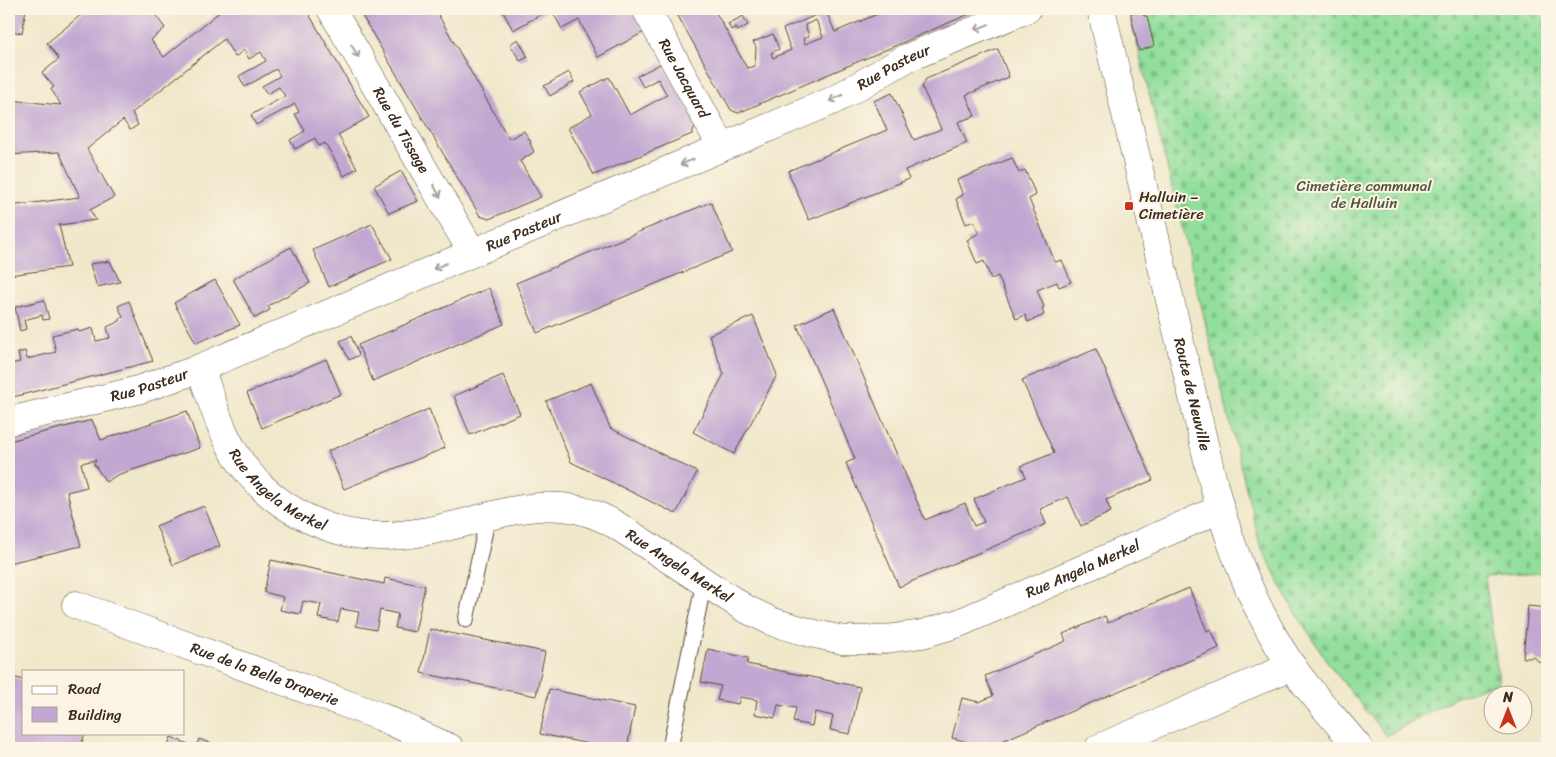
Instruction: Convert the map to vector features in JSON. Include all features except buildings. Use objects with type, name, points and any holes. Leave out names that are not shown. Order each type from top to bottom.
[{"type":"street","name":"Rue du Tissage","points":[[331,9],[472,252]]},
{"type":"street","name":"Rue Jacquard","points":[[646,9],[722,148]]},
{"type":"street","name":"Rue Pasteur","points":[[9,421],[138,390],[200,368],[834,100],[907,58],[1027,9]]},
{"type":"street","name":"Route de Neuville","points":[[1101,9],[1220,509],[1237,562],[1266,624],[1292,666],[1359,748]]},
{"type":"street","name":"Rue Angela Merkel","points":[[200,368],[229,444],[247,471],[280,502],[312,520],[346,532],[380,536],[429,531],[523,508],[550,505],[585,510],[611,521],[759,616],[810,633],[843,640],[879,640],[939,630],[1220,509]]},
{"type":"street","name":"Rue de la Belle Draperie","points":[[76,605],[379,716],[450,748]]},
{"type":"street","points":[[1100,748],[1292,666]]},
{"type":"lane","points":[[466,620],[488,516]]},
{"type":"lane","points":[[670,748],[704,582]]},
{"type":"green space","name":"Cimetière communal de Halluin","points":[[1160,9],[1547,9],[1547,573],[1485,576],[1499,682],[1484,684],[1484,687],[1454,698],[1386,736],[1331,667],[1293,609],[1260,545],[1131,20]]},
{"type":"place","name":"Halluin – Cimetière","points":[[1129,206]]}]
